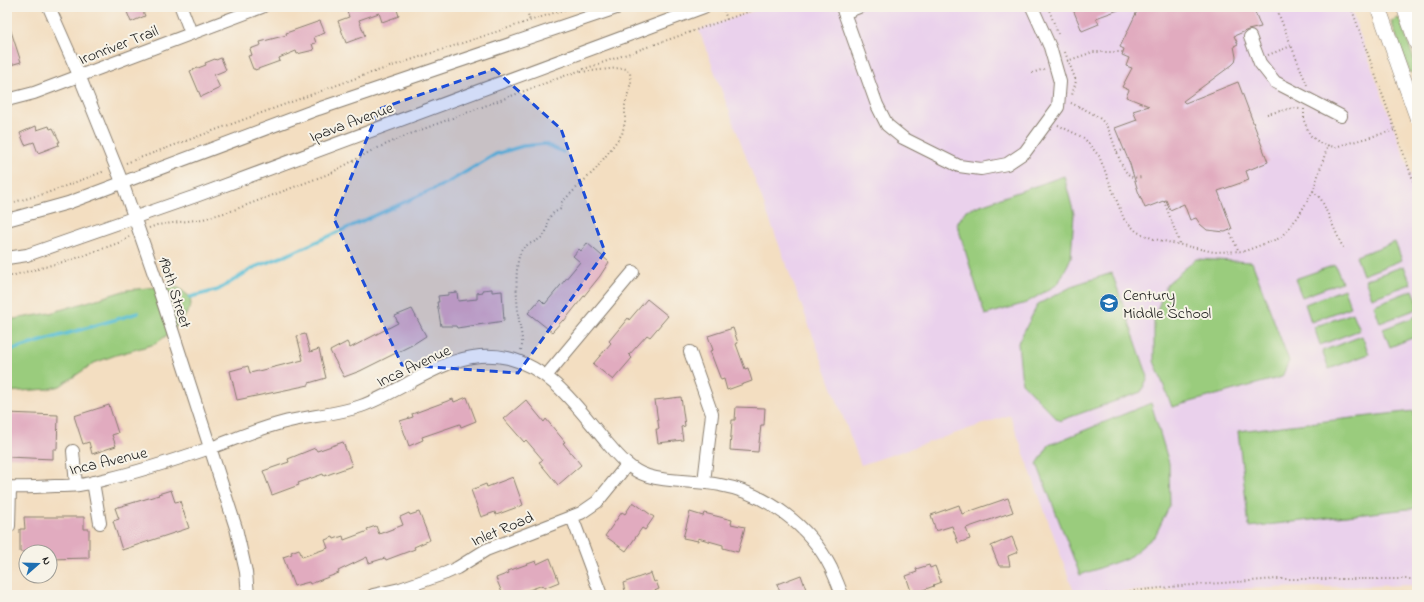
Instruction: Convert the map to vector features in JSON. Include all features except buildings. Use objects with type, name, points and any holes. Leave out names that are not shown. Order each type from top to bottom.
[{"type":"main road","points":[[1378,7],[1417,118]]},
{"type":"main road","points":[[1404,7],[1417,44]]},
{"type":"street","name":"190th Street","points":[[49,7],[79,75],[122,182],[236,528],[246,572],[248,595]]},
{"type":"street","points":[[181,7],[191,33]]},
{"type":"street","name":"Ironriver Trail","points":[[7,100],[34,93],[262,7]]},
{"type":"street","name":"Ipava Avenue","points":[[7,220],[68,203],[322,108],[619,7]]},
{"type":"street","name":"Ipava Avenue","points":[[7,258],[27,255],[196,196],[704,7]]},
{"type":"street","points":[[859,7],[843,10],[877,105],[887,125],[903,138],[959,166],[981,169],[1006,164],[1026,152],[1058,107],[1060,82],[1050,47],[1032,7]]},
{"type":"street","points":[[1250,37],[1258,59],[1274,82],[1341,116]]},
{"type":"street","points":[[546,376],[633,272]]},
{"type":"street","points":[[690,352],[712,414],[704,482]]},
{"type":"street","name":"Inca Avenue","points":[[9,487],[76,486],[134,473],[281,423],[359,407],[455,360],[472,356],[506,357],[537,369],[564,391],[618,456],[627,465],[645,476],[704,482],[744,491],[764,500],[791,519],[802,529],[818,548],[830,567],[842,595]]},
{"type":"street","points":[[73,451],[76,486]]},
{"type":"street","name":"Inlet Road","points":[[373,595],[388,593],[446,573],[486,550],[581,513],[596,502],[627,465]]},
{"type":"street","points":[[93,482],[100,523]]},
{"type":"street","points":[[9,487],[9,526]]},
{"type":"street","points":[[572,517],[601,595]]},
{"type":"path","points":[[526,7],[530,21]]},
{"type":"path","points":[[7,204],[47,193],[359,77],[572,7]]},
{"type":"path","points":[[722,7],[727,20]]},
{"type":"path","points":[[7,277],[74,259],[121,242],[138,231],[157,225],[203,219],[232,212],[331,173],[373,150],[410,134],[578,72],[762,7]]},
{"type":"path","points":[[1048,7],[1060,39]]},
{"type":"path","points":[[1352,7],[1417,191]]},
{"type":"path","points":[[1063,46],[1076,82],[1072,96]]},
{"type":"path","points":[[1258,59],[1291,46]]},
{"type":"path","points":[[1032,73],[1093,52],[1123,52]]},
{"type":"path","points":[[517,361],[522,347],[516,295],[519,255],[524,247],[542,237],[547,229],[547,220],[553,212],[561,209],[562,202],[596,169],[622,134],[625,122],[625,105],[631,82],[630,73],[627,69],[619,68],[592,72],[578,72]]},
{"type":"path","points":[[1069,103],[1098,117],[1105,123],[1126,173],[1133,177],[1143,177]]},
{"type":"path","points":[[1267,114],[1293,108],[1304,109]]},
{"type":"path","points":[[1053,123],[1084,138],[1099,156],[1124,219],[1137,232],[1154,239],[1214,252],[1245,252],[1280,238],[1298,218],[1313,191],[1328,145]]},
{"type":"path","points":[[1117,152],[1123,150]]},
{"type":"path","points":[[1313,191],[1321,199],[1344,250]]},
{"type":"path","points":[[1164,201],[1180,244]]},
{"type":"path","points":[[1228,230],[1239,252]]},
{"type":"path","points":[[1094,595],[1180,586],[1277,579],[1417,579]]},
{"type":"highlighted area","points":[[494,69],[561,129],[605,252],[518,373],[402,365],[334,219],[379,109]]},
{"type":"shaded area","name":"Century Middle School","points":[[765,7],[1350,7],[1417,191],[1417,585],[1074,592],[1010,415],[861,465],[699,30]]},
{"type":"green space","points":[[1399,18],[1417,68],[1417,70],[1410,73],[1391,21]]},
{"type":"green space","points":[[1064,176],[1074,214],[1071,258],[1058,284],[1026,303],[985,315],[957,224],[966,210]]},
{"type":"green space","points":[[1395,242],[1402,260],[1363,275],[1356,256]]},
{"type":"green space","points":[[1196,259],[1252,262],[1289,361],[1282,377],[1172,407],[1154,361],[1154,318],[1167,284]]},
{"type":"green space","points":[[1335,265],[1342,282],[1302,297],[1295,279]]},
{"type":"green space","points":[[1404,266],[1411,284],[1372,298],[1365,280]]},
{"type":"green space","points":[[1112,273],[1148,377],[1141,392],[1059,421],[1022,383],[1018,343],[1038,304],[1077,284]]},
{"type":"green space","points":[[158,287],[179,288],[190,297],[191,305],[184,318],[170,333],[155,344],[94,363],[60,386],[48,389],[7,392],[7,319],[50,313],[127,290]]},
{"type":"green space","points":[[1344,289],[1351,307],[1311,322],[1305,304]]},
{"type":"green space","points":[[1413,290],[1417,300],[1417,309],[1380,323],[1374,305]]},
{"type":"green space","points":[[1353,313],[1360,330],[1320,345],[1314,327]]},
{"type":"green space","points":[[1417,316],[1417,336],[1390,347],[1383,329]]},
{"type":"green space","points":[[1362,336],[1369,354],[1329,369],[1322,351]]},
{"type":"green space","points":[[1151,403],[1169,463],[1170,505],[1155,536],[1128,558],[1080,575],[1037,464],[1049,445]]},
{"type":"green space","points":[[1414,411],[1417,441],[1417,508],[1249,527],[1238,431]]},
{"type":"waterway","points":[[190,297],[218,290],[255,267],[287,255],[447,183],[496,154],[523,146],[545,144],[563,152]]},
{"type":"waterway","points":[[7,351],[138,313]]},
{"type":"place","name":"Century Middle School","points":[[1109,303]]}]
